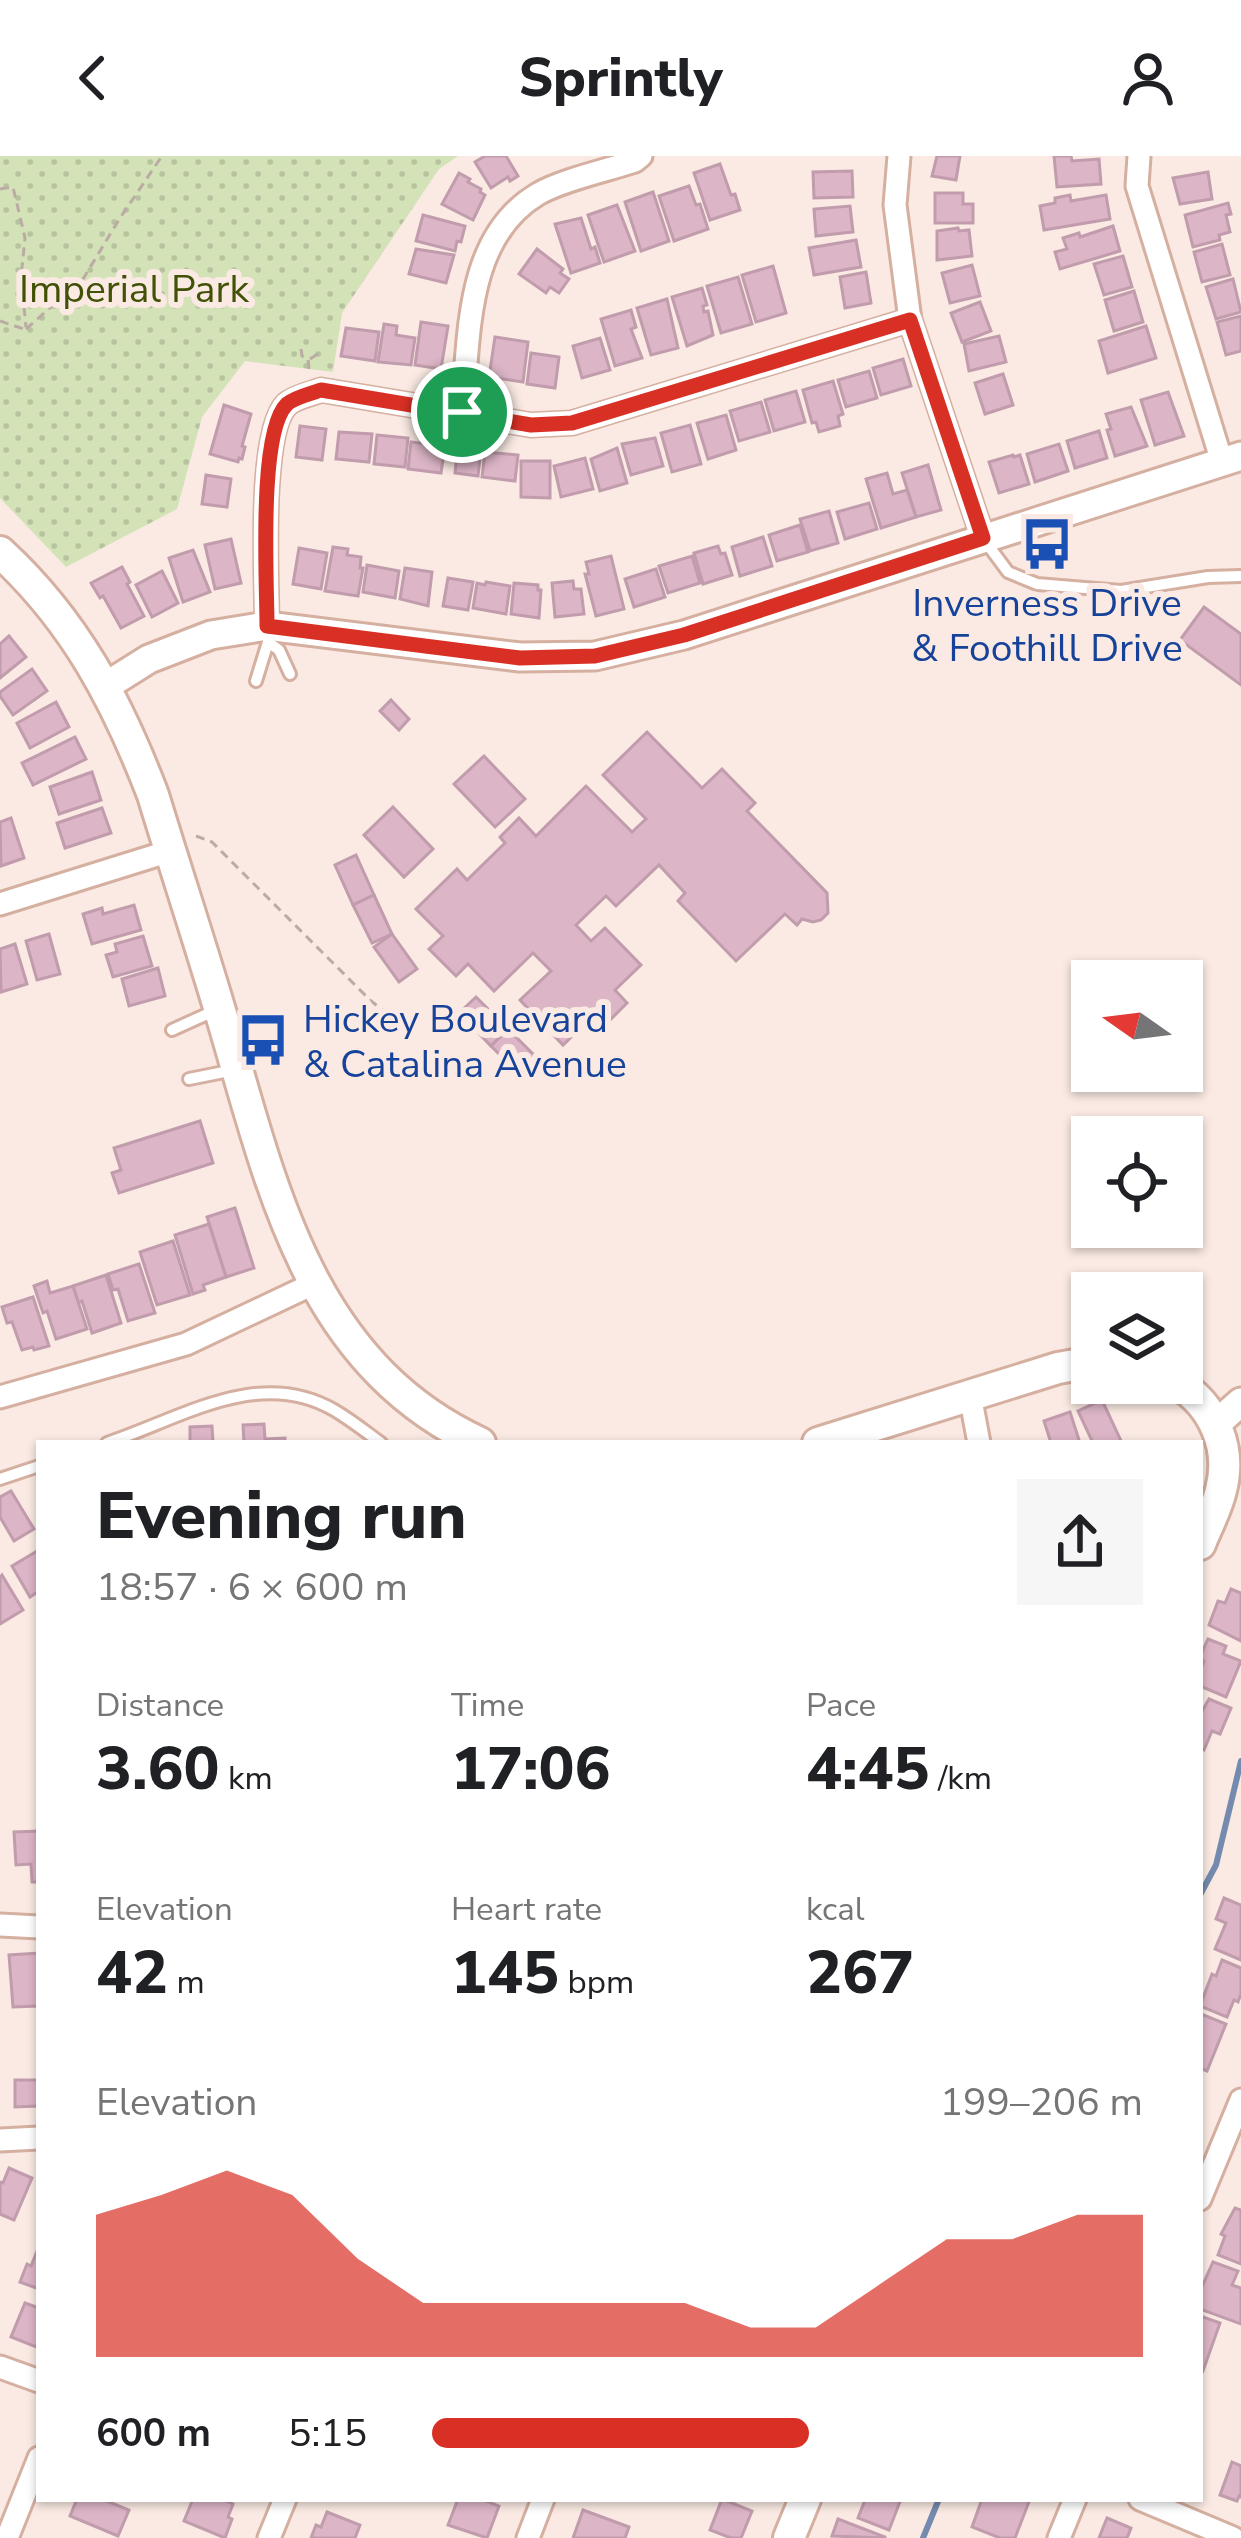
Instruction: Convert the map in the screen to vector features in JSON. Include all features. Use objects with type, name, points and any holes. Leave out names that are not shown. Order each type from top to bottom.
[{"type":"main road","points":[[0,552],[44,599],[106,686],[183,843],[219,1009],[275,1196],[313,1284],[338,1324],[383,1375],[433,1416],[475,1440]]},
{"type":"main road","points":[[839,1440],[880,1434],[970,1395],[1071,1366]]},
{"type":"main road","points":[[1203,1404],[1223,1447],[1231,1497],[1203,1539]]},
{"type":"main road","points":[[789,2538],[804,2502]]},
{"type":"street","points":[[462,412],[483,259],[511,213],[542,191],[641,156]]},
{"type":"street","points":[[899,156],[895,205],[910,320],[983,538]]},
{"type":"street","points":[[106,686],[149,659],[211,635],[267,634],[520,658],[595,656],[684,635],[1232,459],[1138,187],[1139,156]]},
{"type":"street","points":[[267,634],[267,494],[274,422],[289,401],[321,390],[531,425],[572,423],[910,320]]},
{"type":"street","points":[[0,904],[183,843]]},
{"type":"street","points":[[0,1397],[186,1344],[313,1284]]},
{"type":"street","points":[[970,1395],[978,1440]]},
{"type":"street","points":[[1216,1424],[1241,1402]]},
{"type":"street","points":[[0,1925],[36,1927]]},
{"type":"street","points":[[1203,2192],[1241,2100]]},
{"type":"street","points":[[0,2140],[36,2138]]},
{"type":"street","points":[[0,2367],[36,2380]]},
{"type":"street","points":[[7,2538],[36,2466]]},
{"type":"street","points":[[268,2538],[284,2502]]},
{"type":"street","points":[[528,2538],[542,2502]]},
{"type":"street","points":[[1059,2538],[1074,2502]]},
{"type":"street","points":[[1148,2502],[1233,2538]]},
{"type":"lane","points":[[983,538],[1008,572],[1037,584],[1120,591],[1208,577],[1241,577]]},
{"type":"lane","points":[[267,634],[290,674]]},
{"type":"lane","points":[[256,681],[267,634]]},
{"type":"lane","points":[[172,1030],[219,1009]]},
{"type":"lane","points":[[189,1079],[237,1069]]},
{"type":"lane","points":[[115,1440],[256,1391],[294,1394],[332,1408],[377,1440]]},
{"type":"lane","points":[[0,1479],[36,1467]]},
{"type":"path","points":[[26,329],[83,279],[162,156]]},
{"type":"path","points":[[0,189],[13,187],[25,238],[21,278],[26,329]]},
{"type":"path","points":[[0,321],[26,329]]},
{"type":"path","points":[[301,349],[308,359],[319,353]]},
{"type":"path","points":[[183,843],[212,842],[370,1001],[410,1031]]},
{"type":"green space","name":"Imperial Park","points":[[0,156],[458,156],[439,169],[342,313],[333,372],[245,361],[202,417],[177,509],[66,567],[0,498]]},
{"type":"building","points":[[485,156],[506,156],[518,176],[491,188],[475,162]]},
{"type":"building","points":[[937,156],[960,156],[956,180],[932,176]]},
{"type":"building","points":[[1054,156],[1071,156],[1072,161],[1099,159],[1101,184],[1057,187]]},
{"type":"building","points":[[720,164],[740,210],[710,220],[694,173]]},
{"type":"building","points":[[852,171],[853,197],[814,198],[813,172]]},
{"type":"building","points":[[1208,172],[1212,199],[1180,204],[1173,178]]},
{"type":"building","points":[[459,173],[485,195],[473,220],[442,204]]},
{"type":"building","points":[[689,186],[708,229],[674,241],[659,196]]},
{"type":"building","points":[[653,192],[669,241],[641,251],[625,202]]},
{"type":"building","points":[[935,193],[963,193],[963,204],[973,204],[973,223],[935,223]]},
{"type":"building","points":[[1070,195],[1071,201],[1106,195],[1110,219],[1044,230],[1040,206]]},
{"type":"building","points":[[1228,203],[1230,232],[1219,235],[1220,240],[1193,247],[1185,215]]},
{"type":"building","points":[[617,205],[635,251],[604,262],[588,215]]},
{"type":"building","points":[[850,206],[853,232],[816,236],[814,209]]},
{"type":"building","points":[[423,215],[465,226],[455,251],[416,241]]},
{"type":"building","points":[[581,218],[600,263],[571,273],[555,224]]},
{"type":"building","points":[[1113,226],[1120,251],[1060,269],[1055,252],[1067,249],[1063,238]]},
{"type":"building","points":[[969,230],[972,256],[937,260],[937,231]]},
{"type":"building","points":[[856,240],[861,267],[814,275],[809,248]]},
{"type":"building","points":[[1222,244],[1230,275],[1202,282],[1194,252]]},
{"type":"building","points":[[416,249],[454,255],[446,283],[409,274]]},
{"type":"building","points":[[537,249],[569,279],[559,293],[550,287],[546,293],[519,274]]},
{"type":"building","points":[[1123,256],[1132,287],[1104,295],[1094,264]]},
{"type":"building","points":[[972,265],[980,296],[950,303],[942,273]]},
{"type":"building","points":[[773,266],[786,313],[756,322],[742,275]]},
{"type":"building","points":[[866,272],[871,303],[845,308],[840,277]]},
{"type":"building","points":[[738,277],[752,324],[721,333],[707,286]]},
{"type":"building","points":[[1233,279],[1241,312],[1216,319],[1206,287]]},
{"type":"building","points":[[702,288],[713,335],[687,346],[672,297]]},
{"type":"building","points":[[1134,291],[1143,322],[1114,331],[1105,300]]},
{"type":"building","points":[[667,299],[678,348],[651,355],[637,308]]},
{"type":"building","points":[[980,302],[991,331],[962,342],[951,313]]},
{"type":"building","points":[[631,310],[636,327],[631,329],[642,358],[615,366],[601,319]]},
{"type":"building","points":[[1241,316],[1241,351],[1226,355],[1217,322]]},
{"type":"building","points":[[421,322],[448,326],[441,369],[415,365]]},
{"type":"building","points":[[384,324],[397,326],[396,335],[415,338],[411,365],[378,362]]},
{"type":"building","points":[[1146,326],[1156,358],[1108,373],[1099,341]]},
{"type":"building","points":[[346,328],[379,332],[375,361],[341,356]]},
{"type":"building","points":[[999,336],[1006,362],[969,371],[964,344]]},
{"type":"building","points":[[495,337],[528,342],[523,382],[489,377]]},
{"type":"building","points":[[600,338],[610,370],[582,378],[573,346]]},
{"type":"building","points":[[531,353],[559,357],[555,388],[527,384]]},
{"type":"building","points":[[903,359],[911,386],[881,395],[873,368]]},
{"type":"building","points":[[869,371],[877,398],[846,407],[838,380]]},
{"type":"building","points":[[1003,374],[1013,405],[985,414],[975,383]]},
{"type":"building","points":[[833,381],[843,414],[838,416],[840,426],[819,432],[803,390]]},
{"type":"building","points":[[796,391],[805,422],[774,431],[765,400]]},
{"type":"building","points":[[1168,392],[1184,436],[1155,445],[1141,400]]},
{"type":"building","points":[[761,402],[770,432],[739,441],[730,411]]},
{"type":"building","points":[[224,405],[251,414],[238,462],[210,454]]},
{"type":"building","points":[[1131,407],[1147,446],[1115,456],[1106,414]]},
{"type":"building","points":[[726,415],[736,450],[708,459],[697,423]]},
{"type":"building","points":[[690,425],[701,464],[672,472],[661,433]]},
{"type":"building","points":[[300,426],[326,429],[322,460],[296,457]]},
{"type":"building","points":[[1099,431],[1107,458],[1075,468],[1067,441]]},
{"type":"building","points":[[339,432],[372,434],[369,462],[336,459]]},
{"type":"building","points":[[377,435],[408,438],[405,467],[374,464]]},
{"type":"building","points":[[655,438],[663,466],[631,475],[622,444]]},
{"type":"building","points":[[411,442],[445,446],[441,473],[408,469]]},
{"type":"building","points":[[1059,444],[1068,471],[1035,482],[1027,454]]},
{"type":"building","points":[[458,445],[481,448],[478,476],[455,473]]},
{"type":"building","points":[[617,448],[627,483],[600,491],[591,459]]},
{"type":"building","points":[[485,452],[518,455],[515,481],[482,477]]},
{"type":"building","points":[[1020,455],[1029,484],[999,493],[989,462]]},
{"type":"building","points":[[585,458],[593,489],[561,497],[554,466]]},
{"type":"building","points":[[521,461],[550,461],[550,498],[521,497]]},
{"type":"building","points":[[928,465],[941,510],[916,517],[902,473]]},
{"type":"building","points":[[887,473],[893,494],[907,490],[916,517],[881,528],[866,479]]},
{"type":"building","points":[[206,475],[231,479],[227,507],[202,504]]},
{"type":"building","points":[[869,503],[877,529],[845,539],[837,512]]},
{"type":"building","points":[[829,511],[838,543],[810,551],[800,519]]},
{"type":"building","points":[[800,525],[808,552],[777,561],[769,535]]},
{"type":"building","points":[[763,537],[772,566],[740,576],[732,547]]},
{"type":"building","points":[[231,539],[241,583],[215,589],[205,545]]},
{"type":"building","points":[[718,546],[732,575],[703,584],[694,553]]},
{"type":"building","points":[[333,547],[361,557],[358,596],[325,591]]},
{"type":"building","points":[[299,548],[327,553],[321,589],[293,584]]},
{"type":"building","points":[[193,550],[210,592],[183,602],[169,558]]},
{"type":"building","points":[[611,556],[624,609],[596,616],[586,562]]},
{"type":"building","points":[[692,556],[700,583],[668,593],[659,566]]},
{"type":"building","points":[[367,565],[399,571],[395,598],[363,592]]},
{"type":"building","points":[[122,567],[144,616],[121,628],[91,583]]},
{"type":"building","points":[[405,568],[432,572],[428,606],[400,599]]},
{"type":"building","points":[[656,569],[665,597],[634,607],[625,579]]},
{"type":"building","points":[[162,571],[178,603],[152,617],[136,585]]},
{"type":"building","points":[[448,578],[473,582],[468,610],[443,606]]},
{"type":"building","points":[[573,581],[574,589],[581,589],[584,614],[555,617],[552,583]]},
{"type":"building","points":[[477,583],[510,586],[506,614],[473,608]]},
{"type":"building","points":[[514,583],[538,585],[539,618],[511,614]]},
{"type":"building","points":[[1204,607],[1241,634],[1241,685],[1180,640]]},
{"type":"building","points":[[9,636],[26,657],[0,678],[0,644]]},
{"type":"building","points":[[32,669],[47,691],[13,715],[0,692]]},
{"type":"building","points":[[391,700],[409,719],[399,730],[380,711]]},
{"type":"building","points":[[56,702],[69,727],[30,748],[17,723]]},
{"type":"building","points":[[647,732],[702,788],[722,769],[755,803],[747,811],[827,893],[828,913],[821,920],[802,919],[797,925],[785,914],[736,961],[678,901],[685,893],[659,865],[616,906],[606,896],[576,925],[591,941],[605,928],[641,965],[615,990],[627,1003],[603,1027],[593,1016],[563,1045],[520,1000],[551,971],[533,953],[494,991],[468,964],[456,976],[429,949],[443,936],[416,909],[457,869],[467,880],[505,843],[500,837],[519,818],[536,836],[586,786],[632,832],[646,819],[603,775]]},
{"type":"building","points":[[75,737],[86,759],[33,785],[22,763]]},
{"type":"building","points":[[484,756],[525,799],[495,827],[454,784]]},
{"type":"building","points":[[92,772],[101,800],[59,814],[50,787]]},
{"type":"building","points":[[393,807],[433,849],[404,877],[364,835]]},
{"type":"building","points":[[102,808],[111,833],[65,848],[57,823]]},
{"type":"building","points":[[11,818],[24,858],[1,866],[0,822]]},
{"type":"building","points":[[356,855],[374,895],[353,905],[335,865]]},
{"type":"building","points":[[374,895],[392,934],[372,943],[353,905]]},
{"type":"building","points":[[134,905],[141,930],[92,944],[83,914]]},
{"type":"building","points":[[49,934],[60,974],[37,980],[26,941]]},
{"type":"building","points":[[392,934],[417,969],[399,982],[374,947]]},
{"type":"building","points":[[143,936],[152,966],[113,977],[106,955],[117,952],[115,944]]},
{"type":"building","points":[[15,944],[27,984],[1,992],[0,949]]},
{"type":"building","points":[[158,968],[165,996],[129,1006],[122,979]]},
{"type":"building","points":[[476,997],[508,1029],[491,1046],[459,1013]]},
{"type":"building","points":[[508,1029],[539,1060],[522,1077],[491,1046]]},
{"type":"building","points":[[200,1121],[213,1163],[119,1193],[112,1173],[121,1170],[114,1148]]},
{"type":"building","points":[[235,1208],[254,1268],[226,1277],[207,1217]]},
{"type":"building","points":[[209,1224],[226,1277],[193,1294],[175,1235]]},
{"type":"building","points":[[173,1241],[190,1295],[157,1305],[140,1252]]},
{"type":"building","points":[[139,1264],[155,1313],[128,1321],[108,1274]]},
{"type":"building","points":[[106,1275],[121,1323],[92,1333],[73,1286]]},
{"type":"building","points":[[47,1281],[50,1293],[73,1286],[87,1329],[56,1339],[34,1286]]},
{"type":"building","points":[[33,1297],[49,1346],[22,1350],[2,1307]]},
{"type":"building","points":[[1104,1404],[1121,1440],[1092,1440],[1078,1411]]},
{"type":"building","points":[[1070,1412],[1079,1440],[1050,1440],[1044,1421]]},
{"type":"building","points":[[264,1424],[265,1439],[285,1440],[244,1440],[243,1425]]},
{"type":"building","points":[[212,1426],[213,1440],[190,1440],[190,1427]]},
{"type":"building","points":[[11,1491],[34,1529],[14,1541],[0,1517],[0,1497]]},
{"type":"building","points":[[36,1552],[36,1593],[30,1597],[12,1566]]},
{"type":"building","points":[[0,1577],[23,1610],[0,1624]]},
{"type":"building","points":[[1231,1589],[1241,1593],[1241,1641],[1209,1625],[1218,1601],[1225,1603]]},
{"type":"building","points":[[1208,1639],[1226,1646],[1223,1654],[1241,1661],[1226,1697],[1203,1687],[1203,1650]]},
{"type":"building","points":[[1209,1699],[1231,1708],[1220,1734],[1212,1731],[1204,1750],[1203,1750],[1203,1710]]},
{"type":"building","points":[[36,1831],[36,1882],[32,1882],[31,1864],[16,1865],[14,1832]]},
{"type":"building","points":[[1224,1898],[1241,1905],[1241,1960],[1215,1949],[1226,1923],[1216,1919]]},
{"type":"building","points":[[36,1953],[36,2006],[13,2007],[9,1955]]},
{"type":"building","points":[[1222,1960],[1241,1968],[1241,1994],[1227,2017],[1203,2007],[1212,1974],[1216,1976]]},
{"type":"building","points":[[1203,2015],[1226,2024],[1207,2071],[1203,2069]]},
{"type":"building","points":[[15,2080],[36,2080],[36,2106],[15,2107]]},
{"type":"building","points":[[9,2168],[32,2178],[14,2220],[0,2214],[0,2182]]},
{"type":"building","points":[[1235,2208],[1241,2210],[1241,2264],[1218,2255],[1225,2236],[1221,2234]]},
{"type":"building","points":[[36,2254],[36,2288],[20,2282],[27,2264],[31,2266]]},
{"type":"building","points":[[1213,2262],[1238,2271],[1232,2285],[1241,2288],[1241,2324],[1203,2310],[1203,2284]]},
{"type":"building","points":[[25,2303],[36,2307],[36,2347],[11,2337]]},
{"type":"building","points":[[1203,2317],[1220,2323],[1203,2371]]},
{"type":"building","points":[[1232,2462],[1241,2466],[1237,2501],[1220,2495]]},
{"type":"building","points":[[76,2502],[109,2502],[129,2510],[118,2536],[70,2516]]},
{"type":"building","points":[[192,2502],[233,2504],[225,2538],[184,2521]]},
{"type":"building","points":[[457,2502],[499,2506],[487,2538],[448,2525]]},
{"type":"building","points":[[721,2502],[752,2511],[741,2538],[710,2530]]},
{"type":"building","points":[[864,2502],[900,2502],[889,2530],[858,2518]]},
{"type":"building","points":[[981,2502],[1029,2502],[1015,2538],[1000,2538],[972,2527]]},
{"type":"building","points":[[583,2510],[629,2527],[625,2538],[573,2538]]},
{"type":"building","points":[[327,2512],[360,2525],[355,2538],[311,2538]]},
{"type":"building","points":[[1107,2518],[1131,2528],[1127,2538],[1099,2538]]},
{"type":"building","points":[[838,2519],[885,2537],[885,2538],[832,2536]]},
{"type":"waterway","points":[[1203,1889],[1216,1865],[1241,1761]]},
{"type":"waterway","points":[[923,2538],[938,2502]]},
{"type":"place","name":"Inverness Drive & Foothill Drive","points":[[1047,544]]},
{"type":"place","name":"Hickey Boulevard & Catalina Avenue","points":[[263,1040]]},
{"type":"route","points":[[910,320],[983,538],[684,635],[595,656],[520,658],[267,626],[267,494],[274,422],[289,401],[321,390],[462,412],[531,425],[572,423],[910,320]]}]
